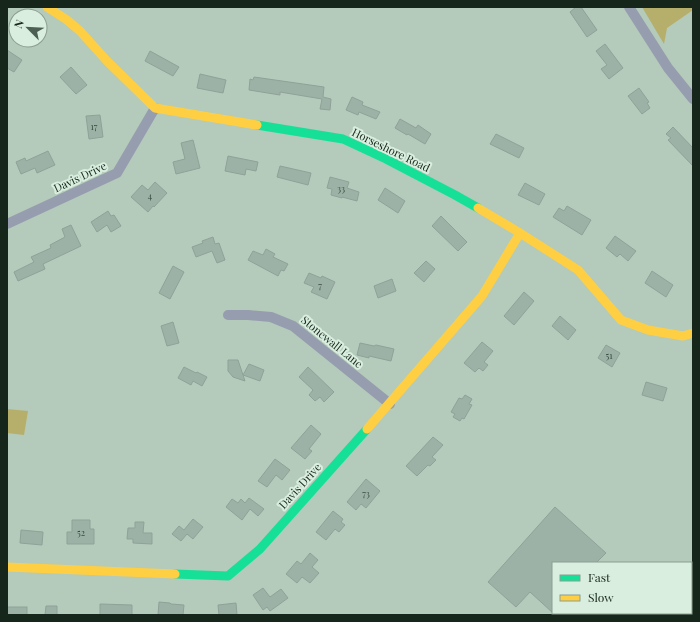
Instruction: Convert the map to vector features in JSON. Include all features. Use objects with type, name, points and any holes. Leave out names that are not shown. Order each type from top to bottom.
[{"type":"street","points":[[47,7],[67,20],[80,31],[107,62],[155,108]]},
{"type":"street","points":[[629,7],[668,68],[693,99]]},
{"type":"street","name":"Davis Drive","points":[[7,224],[117,173],[155,108]]},
{"type":"street","name":"Horseshore Road","points":[[155,108],[343,139],[386,159],[455,196],[520,233],[578,270],[621,320],[648,330],[683,336],[693,333]]},
{"type":"street","name":"Davis Drive","points":[[7,567],[228,576],[260,549],[390,404],[482,296],[520,233]]},
{"type":"street","name":"Stonewall Lane","points":[[228,315],[271,317],[293,326],[390,404]]},
{"type":"shaded area","points":[[642,7],[693,7],[693,10],[667,28],[664,44]]},
{"type":"shaded area","points":[[7,409],[28,411],[24,435],[7,433]]},
{"type":"building","points":[[576,7],[581,7],[597,30],[587,37],[570,12]]},
{"type":"building","points":[[605,44],[623,68],[609,79],[601,69],[607,65],[596,51]]},
{"type":"building","points":[[7,50],[22,60],[14,72],[7,68]]},
{"type":"building","points":[[150,51],[179,67],[173,76],[145,61]]},
{"type":"building","points":[[71,67],[87,85],[76,94],[60,77]]},
{"type":"building","points":[[200,74],[226,80],[223,93],[197,88]]},
{"type":"building","points":[[254,77],[324,87],[323,97],[331,99],[330,110],[320,109],[322,99],[280,92],[280,95],[249,90],[250,79],[253,80]]},
{"type":"building","points":[[639,88],[649,102],[647,103],[650,108],[642,114],[628,96]]},
{"type":"building","points":[[352,97],[363,102],[362,105],[380,112],[376,119],[359,112],[358,115],[346,110]]},
{"type":"building","points":[[100,115],[103,137],[89,139],[86,116]]},
{"type":"building","points":[[400,119],[416,128],[418,125],[431,134],[425,144],[395,128]]},
{"type":"building","points":[[673,127],[693,148],[693,166],[668,140],[671,138],[666,134]]},
{"type":"building","points":[[496,134],[524,148],[519,158],[490,144]]},
{"type":"building","points":[[193,140],[200,168],[176,174],[173,162],[185,159],[181,143]]},
{"type":"building","points":[[48,151],[55,165],[37,173],[35,168],[21,174],[16,162],[25,158],[26,161]]},
{"type":"building","points":[[228,156],[258,162],[256,171],[246,169],[245,175],[225,171]]},
{"type":"building","points":[[280,166],[311,173],[308,185],[277,177]]},
{"type":"building","points":[[330,177],[349,182],[347,188],[359,192],[357,201],[331,195],[332,189],[327,188]]},
{"type":"building","points":[[155,182],[167,193],[148,212],[131,197],[142,185],[148,190]]},
{"type":"building","points":[[525,183],[545,194],[539,205],[518,195]]},
{"type":"building","points":[[385,188],[405,201],[398,213],[378,200]]},
{"type":"building","points":[[567,206],[591,220],[582,235],[553,217],[559,208],[564,211]]},
{"type":"building","points":[[108,211],[111,216],[114,215],[121,226],[111,232],[107,225],[97,232],[91,222]]},
{"type":"building","points":[[441,216],[467,242],[458,251],[432,226]]},
{"type":"building","points":[[71,225],[81,246],[43,264],[45,269],[18,281],[14,272],[34,262],[31,257],[51,248],[50,245],[65,237],[62,229]]},
{"type":"building","points":[[615,236],[636,251],[628,261],[620,254],[617,257],[606,248]]},
{"type":"building","points":[[213,237],[215,244],[219,243],[225,260],[217,263],[212,251],[196,257],[192,247]]},
{"type":"building","points":[[266,249],[275,254],[273,257],[288,264],[284,271],[281,270],[278,276],[248,260],[253,251],[263,255]]},
{"type":"building","points":[[426,261],[435,269],[424,282],[414,273]]},
{"type":"building","points":[[173,266],[184,272],[170,299],[159,293]]},
{"type":"building","points":[[652,271],[673,285],[666,297],[645,283]]},
{"type":"building","points":[[309,273],[321,278],[322,276],[335,282],[327,299],[311,292],[314,287],[304,283]]},
{"type":"building","points":[[392,279],[396,291],[378,298],[374,286]]},
{"type":"building","points":[[524,292],[534,301],[514,325],[504,316]]},
{"type":"building","points":[[560,316],[576,330],[568,340],[552,326]]},
{"type":"building","points":[[173,322],[179,343],[167,346],[161,326]]},
{"type":"building","points":[[482,342],[493,351],[484,362],[488,365],[483,371],[479,368],[475,372],[464,363]]},
{"type":"building","points":[[360,343],[394,349],[391,361],[357,355]]},
{"type":"building","points":[[606,345],[620,353],[612,367],[598,358]]},
{"type":"building","points":[[228,360],[238,360],[245,381],[233,377],[228,371]]},
{"type":"building","points":[[249,364],[264,370],[260,381],[243,375]]},
{"type":"building","points":[[184,367],[207,377],[202,386],[193,381],[191,385],[178,378]]},
{"type":"building","points":[[308,367],[334,392],[324,402],[320,397],[315,401],[309,395],[313,390],[299,377]]},
{"type":"building","points":[[646,382],[667,388],[663,401],[642,395]]},
{"type":"building","points":[[465,395],[472,399],[469,404],[472,405],[464,419],[462,418],[460,421],[453,417],[455,414],[451,412],[459,398],[462,399]]},
{"type":"building","points":[[311,425],[321,434],[309,449],[312,451],[305,459],[291,448]]},
{"type":"building","points":[[433,437],[443,445],[432,457],[436,460],[430,466],[428,465],[417,476],[406,466]]},
{"type":"building","points":[[275,459],[290,470],[282,480],[276,475],[267,487],[258,481]]},
{"type":"building","points":[[366,479],[380,491],[366,508],[361,504],[356,510],[347,502]]},
{"type":"building","points":[[249,498],[264,509],[258,516],[250,509],[242,520],[226,507],[232,499],[238,503],[241,499],[245,503]]},
{"type":"building","points":[[555,507],[606,553],[597,562],[552,562],[552,612],[530,592],[516,607],[488,582]]},
{"type":"building","points":[[333,511],[343,519],[341,522],[345,525],[339,532],[335,529],[326,540],[316,532]]},
{"type":"building","points":[[193,519],[203,527],[193,539],[187,534],[181,541],[172,534],[179,526],[184,530]]},
{"type":"building","points":[[72,520],[90,520],[90,529],[94,529],[94,544],[67,544],[67,532],[72,532]]},
{"type":"building","points":[[135,522],[144,522],[143,533],[152,533],[152,544],[133,543],[133,539],[127,539],[128,528],[135,528]]},
{"type":"building","points":[[21,530],[43,532],[42,545],[20,543]]},
{"type":"building","points":[[310,553],[318,560],[312,567],[319,573],[310,583],[302,577],[297,583],[286,574],[297,561],[301,564]]},
{"type":"building","points":[[263,588],[270,597],[281,589],[288,598],[270,611],[267,607],[263,610],[253,595]]},
{"type":"building","points":[[159,602],[184,605],[183,615],[158,615]]},
{"type":"building","points":[[236,603],[237,615],[219,615],[218,605]]},
{"type":"building","points":[[100,604],[132,605],[132,615],[100,615]]},
{"type":"building","points":[[46,606],[57,606],[57,615],[45,615]]},
{"type":"building","points":[[7,607],[27,607],[27,615],[7,615]]},
{"type":"traffic: fast","points":[[257,125],[343,139],[386,159],[478,208]]},
{"type":"traffic: fast","points":[[175,574],[228,576],[260,549],[367,429]]},
{"type":"traffic: slow","points":[[47,7],[67,20],[80,31],[107,61],[155,108],[257,125]]},
{"type":"traffic: slow","points":[[478,208],[578,270],[621,320],[648,330],[683,336],[693,333]]},
{"type":"traffic: slow","points":[[367,429],[482,296],[520,233]]},
{"type":"traffic: slow","points":[[7,567],[175,574]]}]
